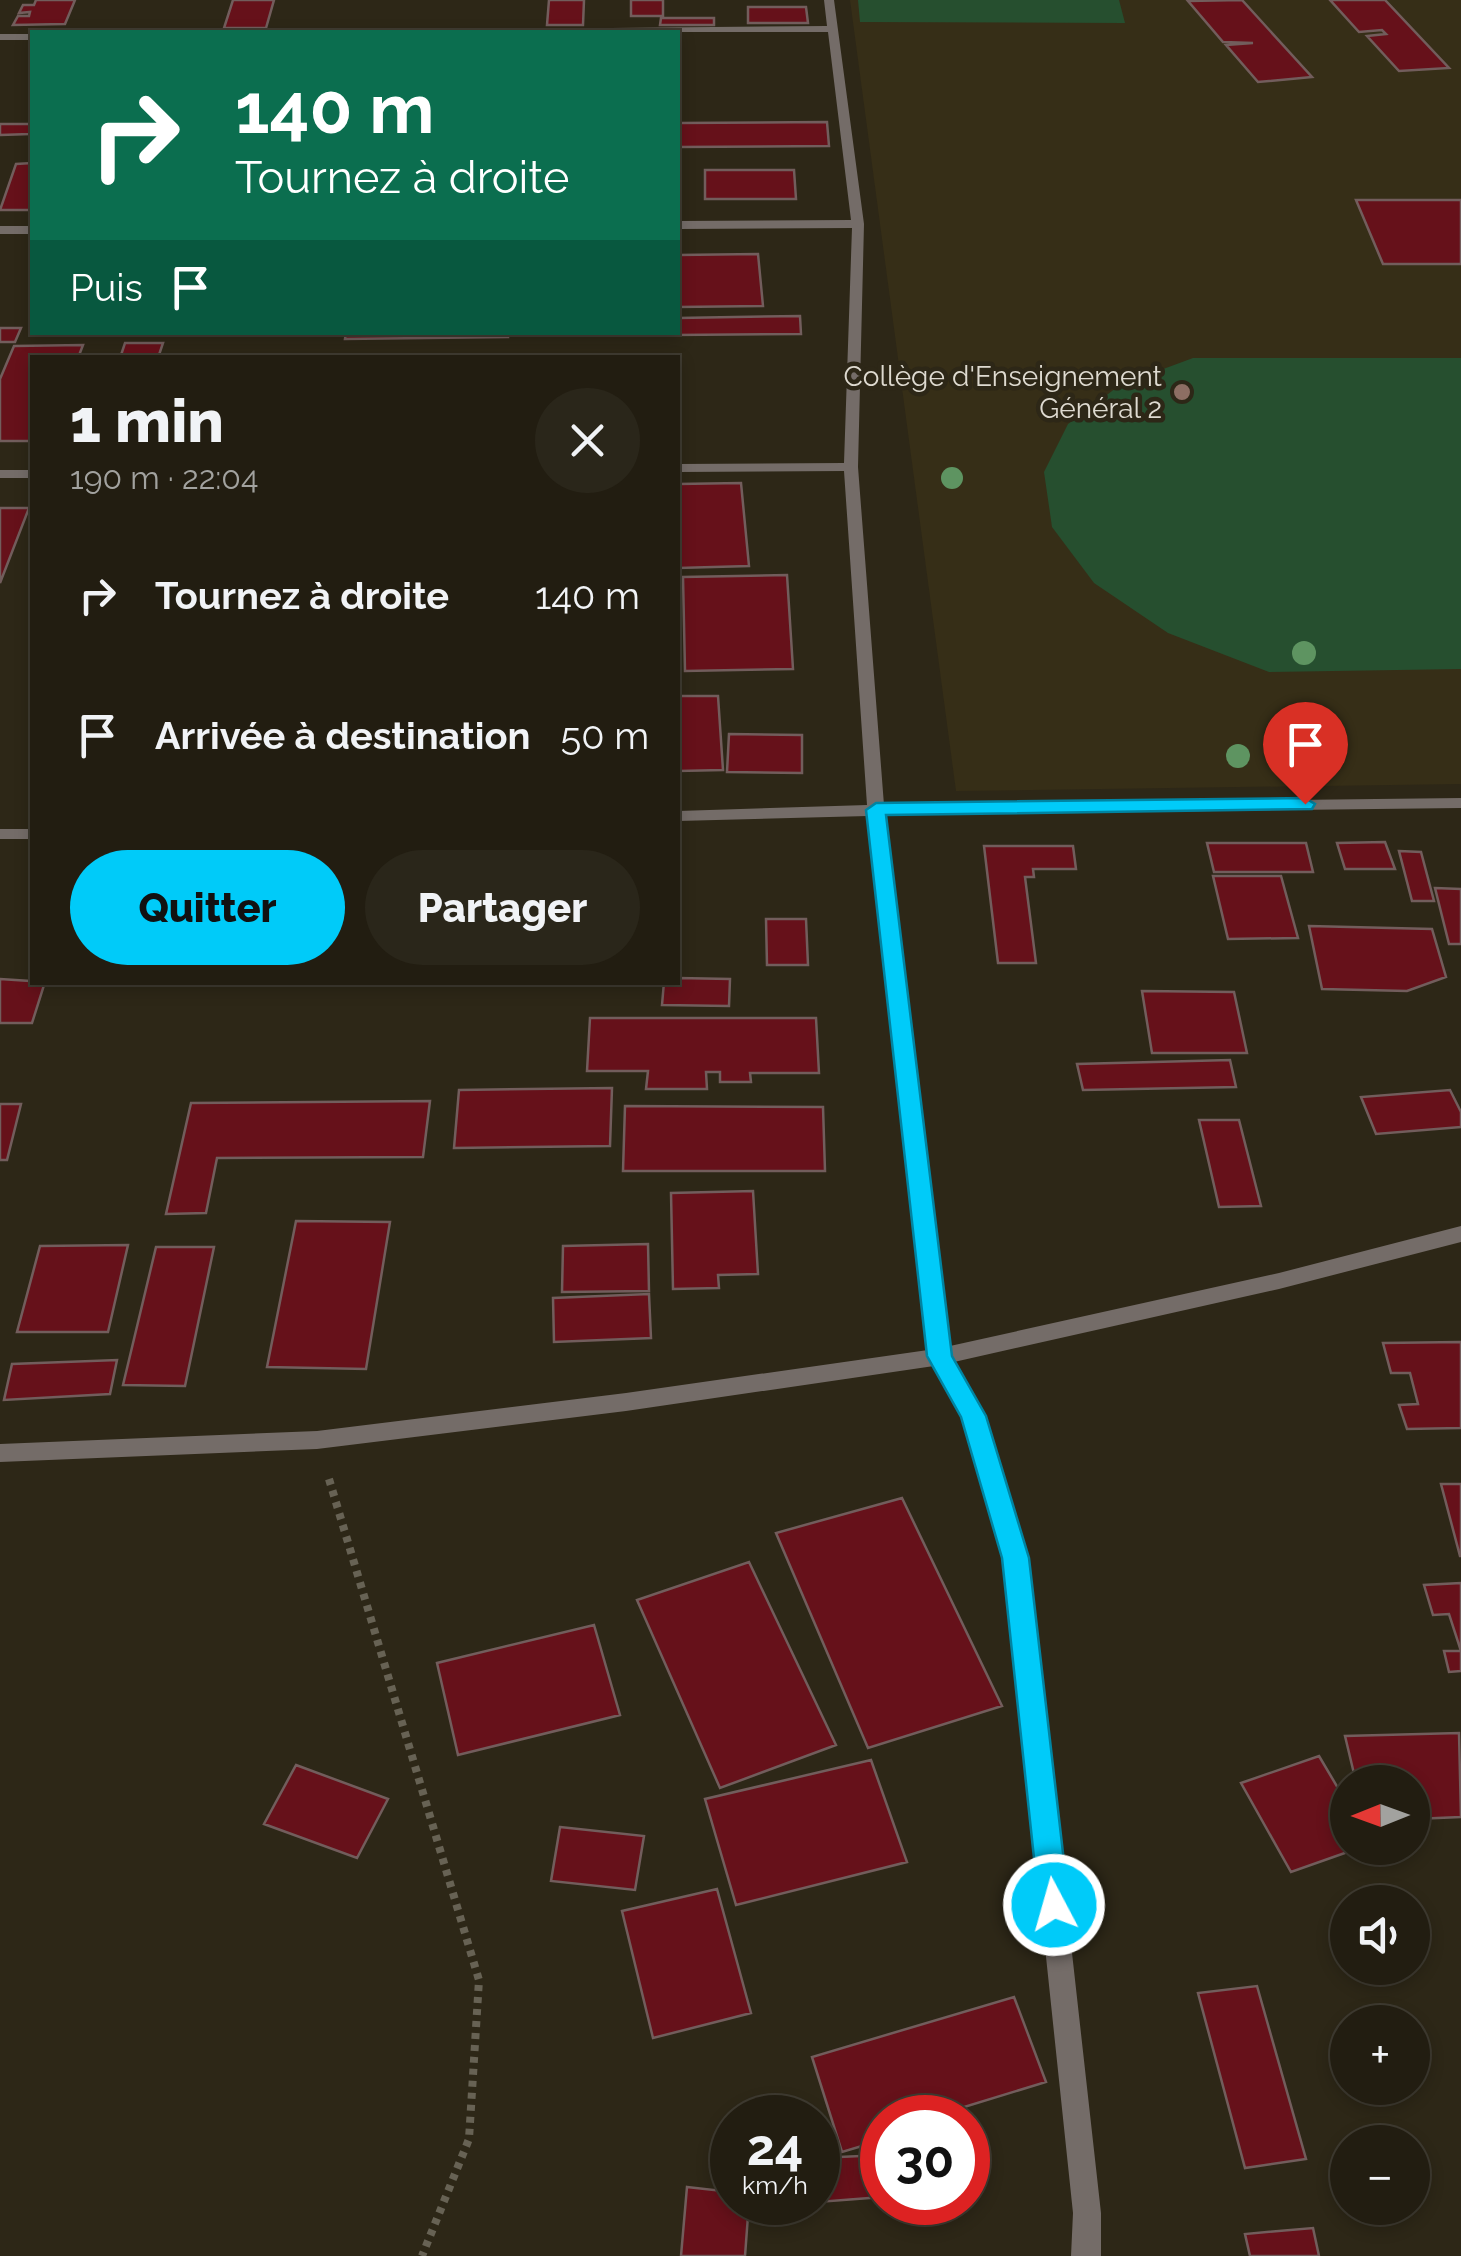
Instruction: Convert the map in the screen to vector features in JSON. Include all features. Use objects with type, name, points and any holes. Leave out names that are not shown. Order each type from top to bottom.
[{"type":"street","points":[[829,0],[858,224],[851,467],[876,810],[940,1356],[974,1416],[1016,1558],[1088,2213],[1086,2256]]},
{"type":"street","points":[[680,30],[833,29]]},
{"type":"street","points":[[0,37],[30,37]]},
{"type":"street","points":[[680,225],[858,224]]},
{"type":"street","points":[[0,230],[30,230]]},
{"type":"street","points":[[680,468],[851,467]]},
{"type":"street","points":[[0,474],[30,474]]},
{"type":"street","points":[[680,816],[1461,803]]},
{"type":"street","points":[[0,834],[30,834]]},
{"type":"street","points":[[0,1453],[317,1440],[626,1402],[940,1356],[1279,1281],[1461,1234]]},
{"type":"path","points":[[317,1440],[479,1980],[470,2139],[422,2256]]},
{"type":"shaded area","name":"Collège d'Enseignement Général 2","points":[[850,0],[1461,0],[1461,784],[956,791]]},
{"type":"green space","points":[[858,0],[1119,0],[1125,23],[860,22]]},
{"type":"green space","points":[[1193,358],[1461,358],[1461,669],[1269,672],[1168,633],[1094,583],[1052,527],[1044,472],[1068,424],[1120,385]]},
{"type":"building","points":[[36,0],[75,0],[65,24],[13,25],[18,16],[29,16],[30,12],[19,13],[23,5],[34,5]]},
{"type":"building","points":[[233,0],[274,0],[266,28],[224,28]]},
{"type":"building","points":[[549,0],[584,0],[583,25],[547,25]]},
{"type":"building","points":[[631,0],[663,0],[663,16],[631,16]]},
{"type":"building","points":[[1242,0],[1312,77],[1258,82],[1226,45],[1253,43],[1223,42],[1188,1]]},
{"type":"building","points":[[1330,0],[1385,0],[1449,68],[1399,71],[1367,36],[1386,34],[1382,30],[1359,32]]},
{"type":"building","points":[[748,7],[806,7],[808,23],[748,23]]},
{"type":"building","points":[[661,18],[714,18],[714,25],[660,25]]},
{"type":"building","points":[[827,122],[829,146],[680,147],[680,123]]},
{"type":"building","points":[[0,124],[30,124],[30,134],[0,135]]},
{"type":"building","points":[[30,163],[30,210],[0,210],[16,164]]},
{"type":"building","points":[[705,170],[794,170],[796,199],[705,199]]},
{"type":"building","points":[[1356,200],[1461,200],[1461,264],[1383,264]]},
{"type":"building","points":[[758,254],[763,306],[680,307],[680,255]]},
{"type":"building","points":[[800,316],[801,334],[680,335],[680,318]]},
{"type":"building","points":[[0,328],[21,328],[15,342],[0,342]]},
{"type":"building","points":[[346,335],[508,335],[508,337],[345,339]]},
{"type":"building","points":[[125,343],[163,343],[159,355],[121,355]]},
{"type":"building","points":[[83,345],[79,355],[30,355],[30,441],[0,441],[0,379],[14,346]]},
{"type":"building","points":[[741,483],[749,566],[680,568],[680,484]]},
{"type":"building","points":[[0,508],[29,508],[0,583]]},
{"type":"building","points":[[787,575],[793,669],[685,671],[683,577]]},
{"type":"building","points":[[680,696],[718,696],[723,770],[680,771]]},
{"type":"building","points":[[729,734],[802,735],[802,773],[727,772]]},
{"type":"building","points":[[1385,842],[1395,869],[1345,869],[1337,843]]},
{"type":"building","points":[[1207,843],[1306,843],[1313,872],[1214,872]]},
{"type":"building","points":[[984,846],[1073,846],[1076,869],[1033,869],[1034,877],[1025,877],[1036,963],[998,963]]},
{"type":"building","points":[[1399,851],[1421,852],[1434,901],[1412,901]]},
{"type":"building","points":[[1213,876],[1281,876],[1298,938],[1228,939]]},
{"type":"building","points":[[1435,888],[1461,889],[1461,944],[1449,944]]},
{"type":"building","points":[[766,919],[806,919],[808,965],[767,965]]},
{"type":"building","points":[[1309,926],[1432,929],[1446,977],[1407,991],[1322,989]]},
{"type":"building","points":[[680,978],[730,979],[729,1006],[662,1005],[664,985],[680,985]]},
{"type":"building","points":[[0,979],[44,985],[32,1023],[0,1023]]},
{"type":"building","points":[[1142,991],[1234,992],[1247,1053],[1152,1053]]},
{"type":"building","points":[[590,1018],[816,1018],[819,1073],[750,1073],[751,1082],[720,1082],[720,1072],[706,1072],[707,1089],[646,1089],[648,1071],[587,1071]]},
{"type":"building","points":[[1230,1060],[1236,1087],[1083,1090],[1077,1064]]},
{"type":"building","points":[[612,1088],[610,1146],[454,1148],[459,1090]]},
{"type":"building","points":[[1450,1090],[1461,1112],[1461,1127],[1376,1134],[1361,1097]]},
{"type":"building","points":[[430,1101],[423,1157],[217,1158],[206,1213],[166,1214],[191,1103]]},
{"type":"building","points":[[0,1104],[21,1104],[7,1160],[0,1160]]},
{"type":"building","points":[[625,1106],[823,1107],[825,1171],[623,1171]]},
{"type":"building","points":[[1199,1120],[1239,1120],[1261,1206],[1219,1207]]},
{"type":"building","points":[[753,1191],[758,1274],[718,1275],[719,1288],[673,1289],[671,1193]]},
{"type":"building","points":[[296,1221],[390,1222],[366,1369],[267,1367]]},
{"type":"building","points":[[648,1244],[649,1291],[562,1292],[563,1246]]},
{"type":"building","points":[[128,1245],[108,1332],[17,1332],[40,1246]]},
{"type":"building","points":[[156,1247],[214,1247],[185,1386],[123,1385]]},
{"type":"building","points":[[649,1294],[651,1338],[554,1342],[553,1298]]},
{"type":"building","points":[[1461,1342],[1461,1428],[1407,1429],[1399,1405],[1418,1404],[1410,1373],[1391,1373],[1383,1343]]},
{"type":"building","points":[[117,1360],[110,1394],[4,1400],[12,1364]]},
{"type":"building","points":[[1441,1484],[1461,1484],[1461,1556],[1460,1556]]},
{"type":"building","points":[[902,1498],[1002,1706],[868,1748],[776,1533]]},
{"type":"building","points":[[749,1562],[836,1745],[720,1788],[637,1600]]},
{"type":"building","points":[[1461,1583],[1461,1651],[1449,1614],[1433,1615],[1424,1585]]},
{"type":"building","points":[[594,1625],[620,1715],[458,1755],[437,1663]]},
{"type":"building","points":[[1444,1651],[1461,1651],[1461,1671],[1449,1672]]},
{"type":"building","points":[[1459,1733],[1461,1817],[1430,1818],[1430,1765],[1352,1765],[1345,1736]]},
{"type":"building","points":[[1319,1756],[1330,1775],[1330,1858],[1291,1872],[1241,1783]]},
{"type":"building","points":[[871,1760],[907,1862],[736,1905],[705,1799]]},
{"type":"building","points":[[296,1765],[388,1799],[357,1858],[264,1824]]},
{"type":"building","points":[[560,1827],[644,1836],[635,1890],[551,1881]]},
{"type":"building","points":[[717,1889],[751,2013],[653,2038],[622,1911]]},
{"type":"building","points":[[1257,1986],[1306,2159],[1245,2168],[1198,1993]]},
{"type":"building","points":[[1014,1997],[1046,2082],[990,2099],[990,2095],[860,2095],[860,2147],[842,2152],[840,2095],[824,2095],[812,2057]]},
{"type":"building","points":[[860,2156],[860,2199],[840,2200],[840,2157]]},
{"type":"building","points":[[687,2187],[710,2190],[710,2225],[747,2225],[745,2256],[681,2256]]},
{"type":"building","points":[[1313,2228],[1319,2256],[1250,2256],[1245,2234]]},
{"type":"place","name":"Collège d'Enseignement Général 2","points":[[1182,392]]},
{"type":"route","points":[[1054,1905],[1016,1558],[974,1416],[940,1356],[876,810],[1305,804]]}]
